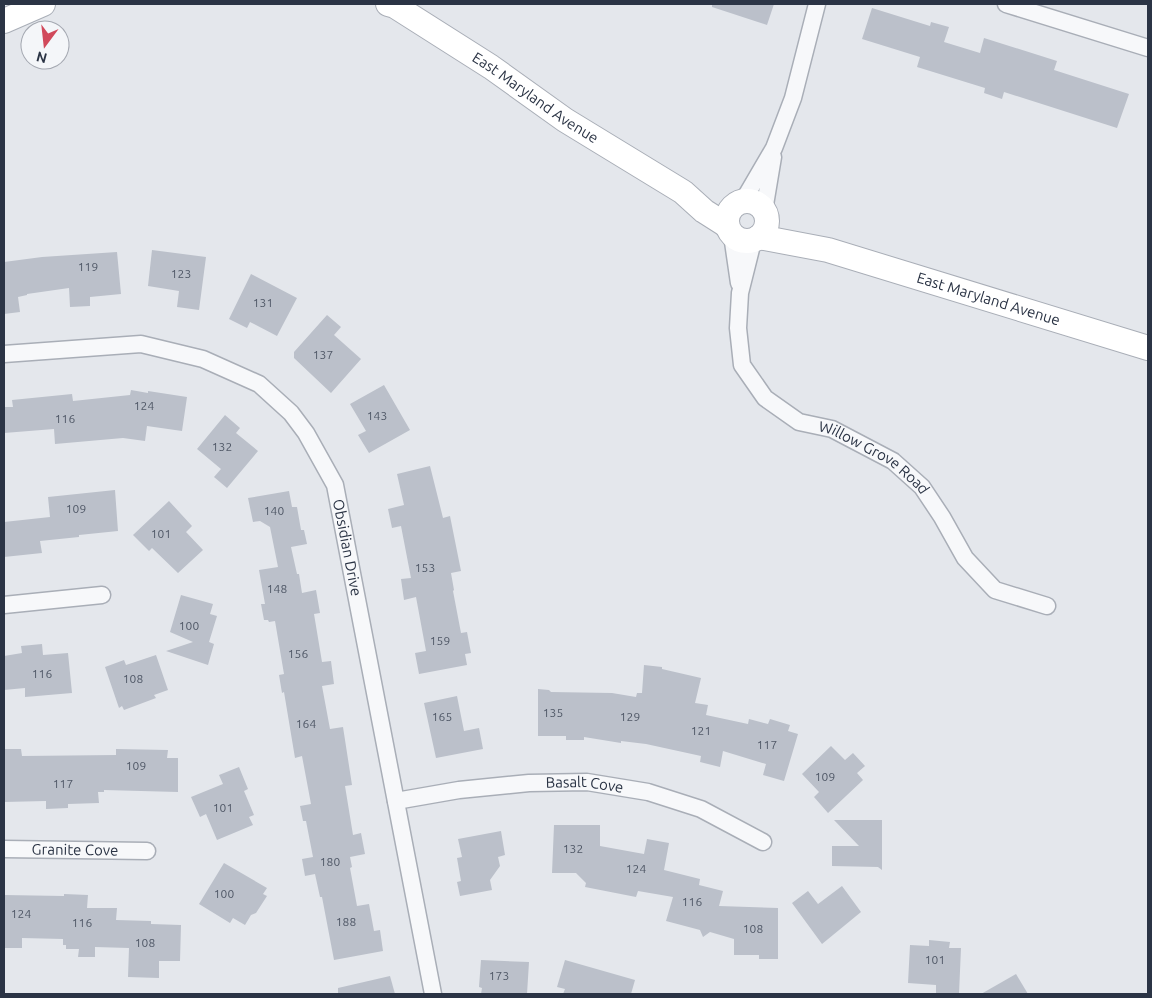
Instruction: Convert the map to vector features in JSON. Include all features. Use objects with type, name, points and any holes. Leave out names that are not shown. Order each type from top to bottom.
[{"type":"street","points":[[4,21],[43,4]]},
{"type":"street","name":"East Maryland Avenue","points":[[388,4],[395,6],[491,67],[565,120],[683,192],[716,198],[747,221],[803,235],[828,250],[1148,348]]},
{"type":"street","name":"Willow Grove Road","points":[[817,4],[793,98],[747,221],[738,328],[742,365],[765,398],[799,422],[832,430],[893,461],[922,487],[942,517],[965,558],[995,590],[1047,606]]},
{"type":"street","points":[[1006,4],[1049,10],[1148,48]]},
{"type":"street","name":"Willow Grove Road","points":[[747,221],[774,148]]},
{"type":"street","name":"Obsidian Drive","points":[[4,354],[141,344],[203,359],[259,384],[291,413],[306,433],[335,485],[433,994]]},
{"type":"street","points":[[4,605],[102,596]]},
{"type":"street","name":"Basalt Cove","points":[[396,801],[459,790],[529,783],[587,782],[648,792],[701,809],[763,842]]},
{"type":"street","name":"Granite Cove","points":[[4,849],[147,850]]},
{"type":"building","points":[[712,4],[774,4],[767,25],[712,7]]},
{"type":"building","points":[[872,8],[930,26],[931,22],[949,27],[944,42],[980,53],[984,38],[1057,61],[1054,70],[1129,94],[1117,128],[1004,92],[1002,99],[984,93],[985,88],[917,67],[920,57],[862,39]]},
{"type":"building","points":[[152,250],[206,257],[199,310],[177,307],[179,291],[148,286]]},
{"type":"building","points":[[117,252],[121,294],[90,297],[90,306],[70,307],[69,288],[27,294],[18,297],[20,312],[4,314],[4,262],[42,257]]},
{"type":"building","points":[[251,274],[297,298],[277,336],[250,322],[247,328],[229,319]]},
{"type":"building","points":[[327,315],[341,327],[334,335],[361,359],[331,393],[294,358],[294,352]]},
{"type":"building","points":[[384,385],[410,430],[369,453],[358,435],[366,431],[350,404]]},
{"type":"building","points":[[131,390],[187,397],[182,431],[147,426],[145,441],[123,438],[55,444],[54,429],[4,433],[4,407],[13,407],[12,400],[72,394],[73,401],[130,395]]},
{"type":"building","points":[[225,415],[240,428],[236,433],[258,451],[227,488],[214,477],[221,469],[197,449]]},
{"type":"building","points":[[430,466],[443,518],[450,516],[461,571],[451,573],[453,591],[461,633],[467,632],[471,653],[465,654],[467,665],[419,674],[415,653],[426,651],[416,597],[404,600],[401,579],[411,578],[401,526],[392,528],[388,509],[404,505],[397,474]]},
{"type":"building","points":[[115,490],[118,531],[40,541],[42,553],[4,557],[4,522],[50,517],[48,497]]},
{"type":"building","points":[[289,491],[292,507],[297,507],[301,530],[304,530],[307,544],[291,547],[297,574],[299,574],[302,593],[316,590],[320,613],[314,614],[322,662],[331,661],[334,684],[322,686],[330,729],[343,727],[352,785],[345,786],[353,835],[361,833],[365,854],[350,857],[352,867],[350,868],[357,906],[369,904],[374,931],[380,930],[383,951],[334,960],[322,897],[320,897],[315,874],[305,876],[302,859],[313,857],[306,821],[303,821],[300,806],[311,804],[302,756],[295,758],[284,692],[282,693],[279,675],[284,674],[275,621],[269,622],[264,620],[261,604],[265,604],[259,570],[278,567],[270,527],[260,521],[253,522],[248,498]]},
{"type":"building","points":[[169,501],[192,526],[186,532],[203,550],[178,573],[152,548],[149,551],[133,535]]},
{"type":"building","points":[[181,595],[213,604],[210,614],[217,616],[209,642],[214,644],[208,665],[166,651],[193,642],[170,632]]},
{"type":"building","points":[[42,644],[43,655],[68,653],[72,693],[25,697],[25,688],[4,690],[4,656],[22,653],[21,646]]},
{"type":"building","points":[[156,655],[168,690],[154,695],[156,698],[124,710],[122,706],[119,708],[105,667],[124,660],[126,665]]},
{"type":"building","points":[[644,665],[662,667],[662,669],[701,678],[695,703],[708,705],[706,715],[748,724],[749,719],[768,724],[770,719],[790,725],[788,731],[798,734],[784,781],[763,775],[766,764],[723,751],[720,767],[700,762],[701,756],[646,744],[621,741],[621,743],[584,737],[584,740],[566,740],[566,736],[538,736],[538,689],[551,692],[612,693],[636,697],[637,693],[642,693]]},
{"type":"building","points":[[457,696],[464,731],[479,728],[483,749],[436,758],[424,703]]},
{"type":"building","points":[[831,746],[845,760],[853,753],[865,766],[857,773],[863,780],[828,813],[814,797],[819,792],[802,774]]},
{"type":"building","points":[[4,749],[21,749],[22,756],[116,755],[116,749],[168,750],[167,758],[178,758],[178,792],[104,790],[104,792],[98,792],[99,803],[68,804],[68,808],[46,809],[46,801],[4,802]]},
{"type":"building","points":[[239,767],[248,789],[244,791],[254,815],[249,817],[253,825],[217,840],[206,814],[200,817],[191,797],[223,784],[219,775]]},
{"type":"building","points":[[834,820],[882,820],[882,870],[878,867],[832,866],[832,846],[859,846]]},
{"type":"building","points":[[554,825],[600,825],[600,846],[644,854],[647,839],[669,843],[664,870],[700,879],[699,885],[723,891],[719,906],[778,908],[778,959],[759,959],[759,955],[734,955],[734,939],[710,932],[703,937],[700,930],[666,921],[673,897],[638,891],[636,897],[585,887],[586,883],[576,873],[552,873]]},
{"type":"building","points":[[501,831],[505,855],[498,857],[500,866],[490,880],[492,890],[460,896],[457,882],[461,881],[457,858],[462,857],[458,839]]},
{"type":"building","points":[[224,863],[267,888],[263,894],[267,896],[256,913],[251,915],[245,925],[233,918],[230,923],[199,904]]},
{"type":"building","points":[[842,886],[861,912],[822,944],[792,903],[808,891],[818,904]]},
{"type":"building","points":[[64,894],[88,895],[87,908],[117,908],[116,920],[151,921],[151,924],[181,925],[180,961],[159,961],[159,978],[128,977],[129,948],[95,947],[95,957],[78,957],[79,949],[66,949],[66,945],[63,945],[63,939],[22,938],[22,948],[4,948],[4,895],[64,896]]},
{"type":"building","points":[[929,940],[950,942],[949,948],[961,948],[959,994],[936,994],[936,985],[908,983],[910,945],[929,946]]},
{"type":"building","points":[[481,960],[529,962],[527,994],[481,994],[482,988],[479,987]]},
{"type":"building","points":[[565,960],[635,980],[631,994],[563,994],[565,989],[557,987]]},
{"type":"building","points":[[1016,974],[1028,994],[981,994]]},
{"type":"building","points":[[390,976],[395,994],[338,994],[338,988]]}]
